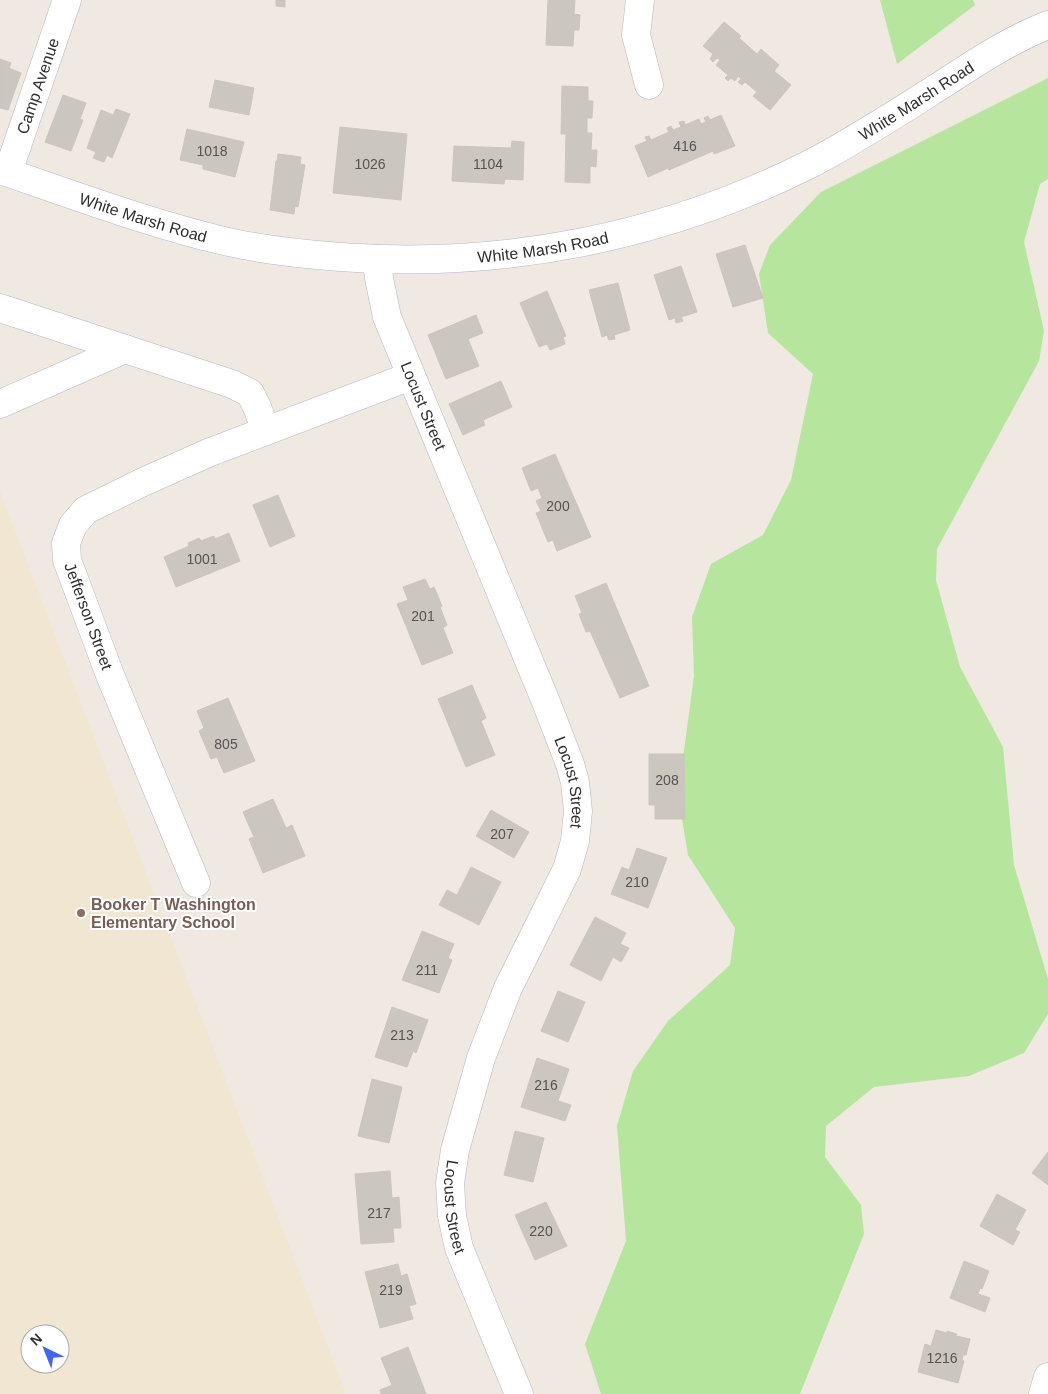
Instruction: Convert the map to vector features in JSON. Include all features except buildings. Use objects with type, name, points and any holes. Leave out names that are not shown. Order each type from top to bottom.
[{"type":"street","name":"Camp Avenue","points":[[4,171],[67,0]]},
{"type":"street","points":[[640,0],[636,35],[649,85]]},
{"type":"street","name":"White Marsh Road","points":[[4,171],[158,224],[226,241],[295,253],[377,260],[460,258],[526,253],[592,242],[672,220],[743,194],[812,163],[878,126],[985,57],[1048,25]]},
{"type":"street","name":"Locust Street","points":[[377,260],[388,317],[410,376],[553,720],[575,782],[578,811],[575,841],[567,870],[508,988],[484,1049],[455,1150],[450,1182],[452,1216],[459,1248],[519,1394]]},
{"type":"street","points":[[0,308],[232,384],[250,393],[266,431]]},
{"type":"street","points":[[0,404],[124,349]]},
{"type":"street","name":"Jefferson Street","points":[[196,883],[110,674],[67,560],[66,543],[73,525],[86,510],[143,482],[266,431],[410,376]]},
{"type":"street","points":[[1043,1394],[1048,1378]]},
{"type":"shaded area","name":"Booker T Washington Elementary School","points":[[0,492],[346,1394],[0,1394]]},
{"type":"green space","points":[[880,0],[973,0],[975,5],[897,64]]},
{"type":"green space","points":[[1048,78],[1048,179],[1040,184],[1024,242],[1044,331],[1039,361],[937,549],[936,580],[960,667],[1003,747],[1014,865],[1048,979],[1048,1014],[1024,1053],[969,1076],[874,1087],[826,1126],[825,1157],[861,1205],[864,1234],[800,1394],[601,1394],[585,1344],[626,1241],[617,1126],[633,1071],[668,1021],[730,965],[735,928],[688,855],[678,795],[694,676],[692,617],[711,564],[763,535],[791,480],[813,374],[768,333],[759,274],[770,245],[821,192]]},
{"type":"place","name":"Booker T Washington Elementary School","points":[[81,913]]}]
